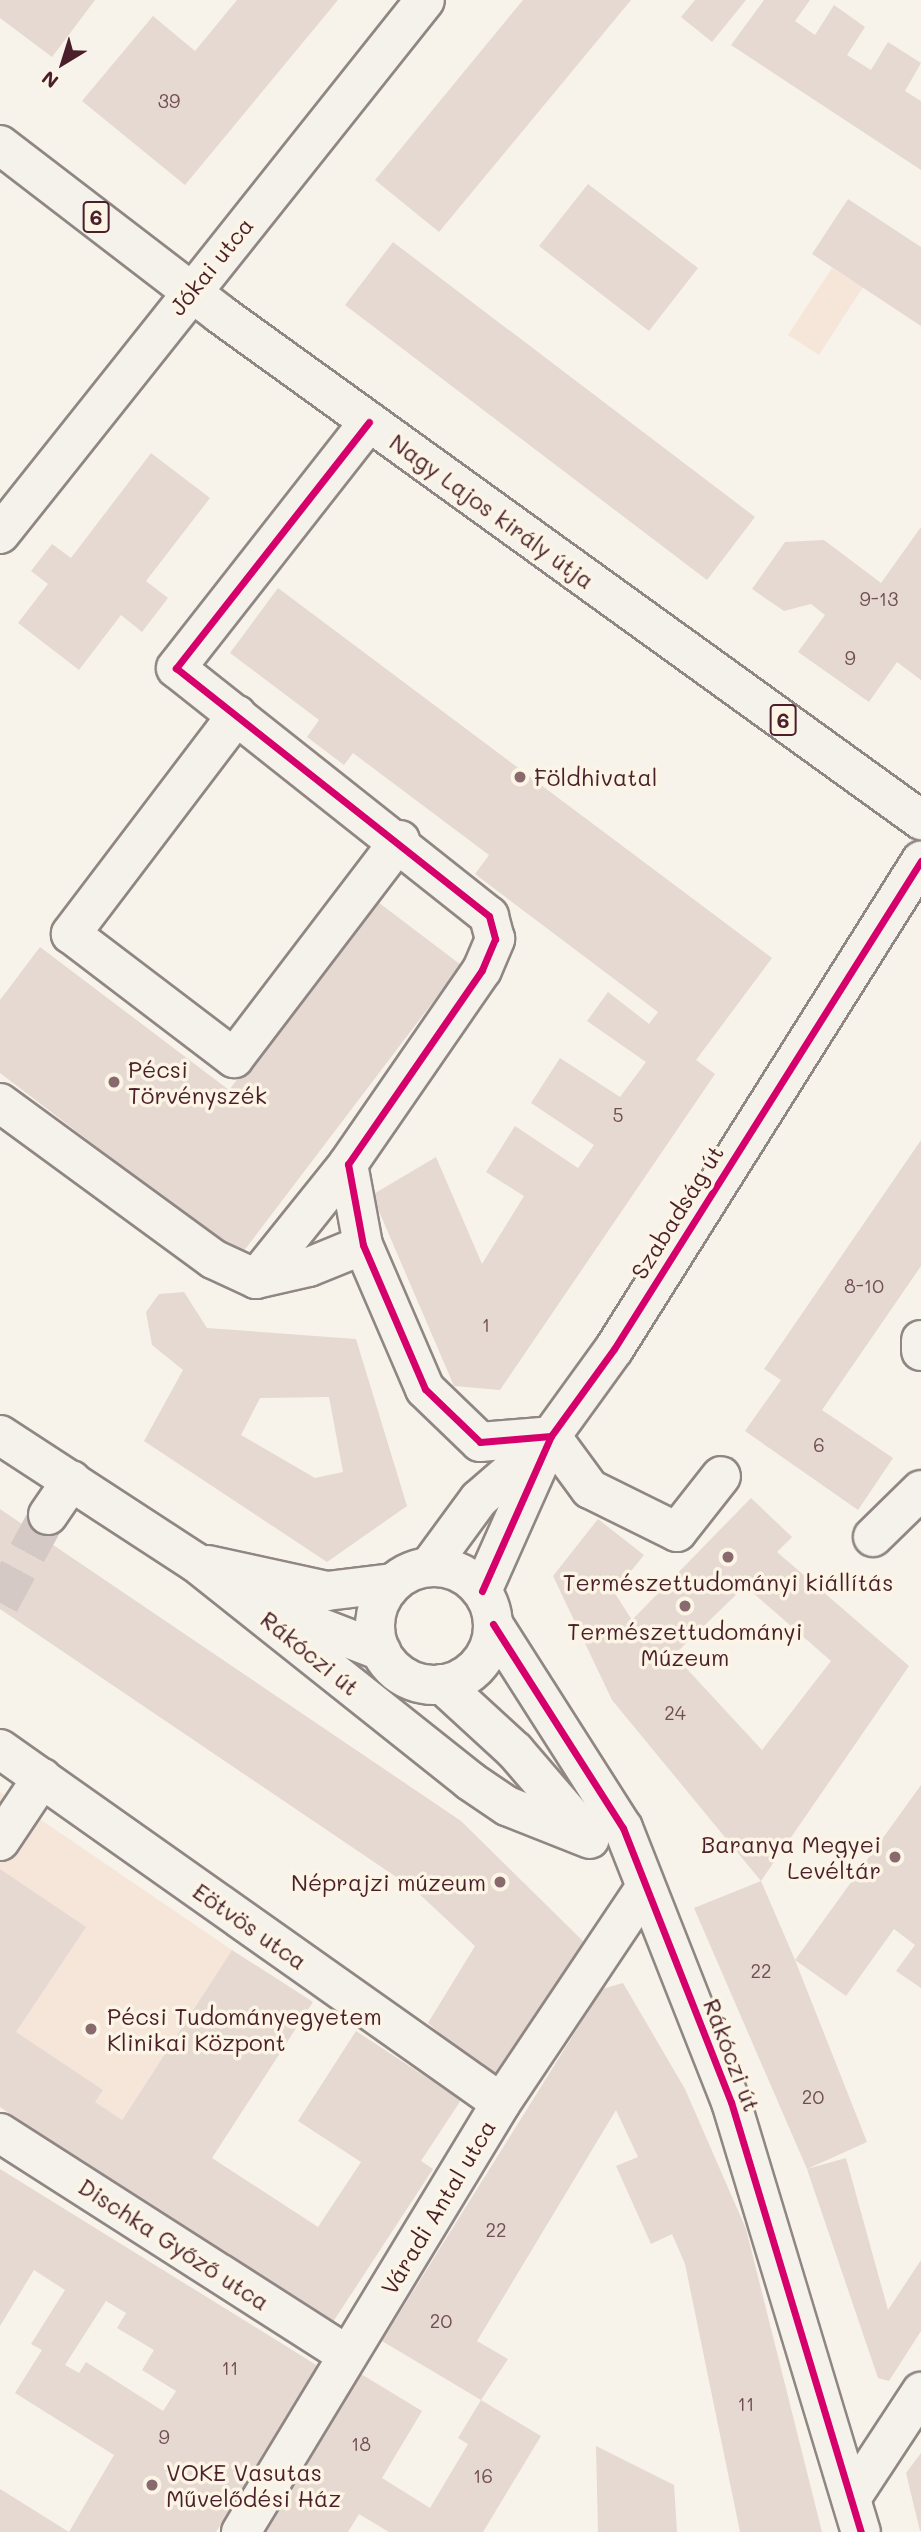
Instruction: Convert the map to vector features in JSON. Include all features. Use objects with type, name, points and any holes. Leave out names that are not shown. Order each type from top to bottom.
[{"type":"street","name":"Jókai utca","points":[[0,534],[192,289],[425,0]]},
{"type":"street","name":"Nagy Lajos király útja","points":[[0,145],[369,422],[921,820]]},
{"type":"street","points":[[256,1279],[348,1164],[482,970],[495,939],[489,916],[400,840],[176,668],[369,422]]},
{"type":"street","points":[[237,715],[71,934],[82,943],[234,1058],[400,840]]},
{"type":"street","name":"Szabadság út","points":[[429,1567],[479,1499],[551,1436],[614,1349],[921,861]]},
{"type":"street","points":[[0,1103],[213,1259],[256,1279],[309,1267],[363,1245]]},
{"type":"street","points":[[348,1164],[363,1245],[425,1389],[457,1427],[480,1442],[551,1436],[590,1489],[677,1532],[721,1476]]},
{"type":"street","points":[[921,1340],[921,1351]]},
{"type":"street","name":"Rákóczi út","points":[[0,1435],[195,1562],[470,1781],[507,1806],[590,1839]]},
{"type":"street","name":"Szabadság út","points":[[487,1608],[551,1436]]},
{"type":"street","points":[[48,1515],[72,1480]]},
{"type":"street","points":[[873,1537],[921,1490]]},
{"type":"street","name":"Rákóczi út","points":[[195,1562],[327,1591],[393,1583]]},
{"type":"street","points":[[429,1567],[458,1573],[487,1608],[478,1664],[442,1684],[406,1678],[381,1651],[376,1618],[393,1583],[429,1567]]},
{"type":"street","name":"Rákóczi út","points":[[242,1598],[381,1651]]},
{"type":"street","name":"Rákóczi út","points":[[487,1608],[514,1665],[586,1762],[624,1828],[645,1888],[731,2102],[857,2514]]},
{"type":"street","name":"Rákóczi út","points":[[442,1684],[515,1751],[590,1839],[645,1888]]},
{"type":"street","name":"Eötvös utca","points":[[0,1749],[501,2103]]},
{"type":"street","points":[[0,1841],[42,1778]]},
{"type":"street","name":"Váradi Antal utca","points":[[241,2532],[501,2103],[645,1888]]},
{"type":"street","name":"Dischka Győző utca","points":[[0,2133],[348,2355]]},
{"type":"street","points":[[857,2514],[921,2392]]},
{"type":"shaded area","points":[[832,268],[863,287],[819,355],[788,335]]},
{"type":"shaded area","name":"Pécsi Tudományegyetem Klinikai Központ","points":[[0,1792],[232,1950],[91,2167],[0,2107]]},
{"type":"building","points":[[0,0],[95,0],[52,57],[0,18]]},
{"type":"building","points":[[237,0],[338,0],[185,185],[82,101],[153,16],[195,51]]},
{"type":"building","points":[[523,0],[631,0],[439,232],[375,180]]},
{"type":"building","points":[[695,0],[746,0],[712,42],[681,17]]},
{"type":"building","points":[[764,0],[810,0],[795,21],[815,35],[834,5],[865,27],[847,55],[871,70],[888,42],[921,63],[905,91],[921,101],[921,170],[731,45]]},
{"type":"building","points":[[588,184],[698,268],[649,331],[539,246]]},
{"type":"building","points":[[848,199],[921,247],[921,326],[812,254]]},
{"type":"building","points":[[393,242],[755,517],[707,580],[345,305]]},
{"type":"building","points":[[151,453],[210,498],[146,581],[168,598],[142,632],[121,615],[79,670],[18,623],[48,584],[31,571],[52,544],[71,558]]},
{"type":"building","points":[[921,527],[921,680],[897,662],[869,702],[798,652],[825,615],[811,604],[784,611],[752,589],[785,542],[824,540],[881,583]]},
{"type":"building","points":[[278,588],[772,958],[696,1060],[715,1074],[500,1390],[454,1386],[372,1195],[436,1157],[482,1264],[524,1196],[486,1172],[515,1126],[578,1168],[594,1145],[531,1103],[560,1058],[620,1097],[646,1062],[587,1021],[608,992],[649,1024],[658,1012],[475,874],[489,855],[353,753],[344,765],[307,737],[319,720],[230,653]]},
{"type":"building","name":"Pécsi Törvényszék","points":[[374,899],[461,965],[240,1256],[0,1073],[0,1000],[40,947],[229,1090]]},
{"type":"building","points":[[921,1140],[921,1266],[822,1410],[893,1458],[858,1510],[745,1431],[781,1380],[764,1369]]},
{"type":"building","points":[[184,1292],[207,1328],[356,1339],[407,1506],[327,1562],[144,1441],[183,1370],[152,1345],[146,1312],[159,1294]],"holes":[[[329,1397],[343,1472],[315,1478],[241,1435],[260,1398]]]},
{"type":"building","points":[[751,1498],[792,1537],[777,1552],[909,1666],[761,1881],[612,1700],[553,1576],[598,1519],[644,1555],[614,1592],[632,1620]],"holes":[[[745,1586],[831,1661],[762,1750],[674,1655]]]},
{"type":"building","points":[[0,1509],[461,1821],[589,1947],[499,2085],[428,2023],[475,1946],[414,1889],[0,1609]]},
{"type":"building","name":"Baranya Megyei Levéltár","points":[[921,1785],[921,1988],[896,1971],[915,1945],[894,1929],[846,1996],[795,1960]]},
{"type":"building","points":[[0,1869],[86,1927],[16,2032],[103,2090],[95,2102],[122,2120],[232,1950],[313,2002],[212,2158],[318,2227],[361,2162],[298,2121],[356,2031],[461,2100],[421,2161],[433,2169],[331,2325],[0,2107]]},
{"type":"building","points":[[761,1881],[867,2142],[807,2169],[694,1908]]},
{"type":"building","points":[[623,1983],[685,2089],[746,2229],[822,2532],[740,2532],[685,2264],[672,2234],[651,2244],[616,2166],[638,2157],[616,2110],[477,2341],[508,2359],[481,2400],[382,2341],[602,1989]]},
{"type":"building","points":[[846,2158],[888,2310],[921,2260],[921,2331],[889,2381],[878,2378],[807,2169]]},
{"type":"building","points":[[0,2169],[318,2366],[216,2532],[69,2532],[114,2455],[15,2393],[42,2350],[31,2344],[65,2290],[34,2270],[0,2326]],"holes":[[[106,2301],[126,2313],[117,2328],[154,2350],[142,2370],[176,2391],[163,2411],[86,2362],[79,2373],[65,2365]]]},
{"type":"building","points":[[361,2374],[422,2411],[382,2478],[430,2508],[468,2444],[458,2438],[481,2400],[541,2436],[483,2532],[389,2532],[359,2514],[348,2532],[266,2532]]},
{"type":"building","points":[[596,2446],[674,2485],[677,2532],[598,2532]]},
{"type":"building","points":[[921,2453],[921,2531],[920,2531],[906,2473]]},
{"type":"building","points":[[0,2489],[69,2532],[0,2532]]},
{"type":"tunnel","points":[[0,1603],[48,1515]]},
{"type":"cycle path","points":[[369,422],[176,668],[489,916],[495,939],[482,970],[348,1164],[363,1245],[425,1389],[480,1442],[551,1436]]},
{"type":"cycle path","points":[[482,1591],[551,1436],[614,1349],[921,861]]},
{"type":"cycle path","points":[[493,1624],[623,1828],[731,2102],[861,2532]]},
{"type":"place","name":"Földhivatal","points":[[520,777]]},
{"type":"place","name":"Pécsi Törvényszék","points":[[114,1082]]},
{"type":"place","name":"Természettudományi kiállítás","points":[[728,1557]]},
{"type":"place","name":"Természettudományi Múzeum","points":[[685,1606]]},
{"type":"place","name":"Baranya Megyei Levéltár","points":[[895,1857]]},
{"type":"place","name":"Néprajzi múzeum","points":[[500,1882]]},
{"type":"place","name":"Pécsi Tudományegyetem Klinikai Központ","points":[[91,2029]]},
{"type":"place","name":"VOKE Vasutas Művelődési Ház","points":[[152,2485]]}]
